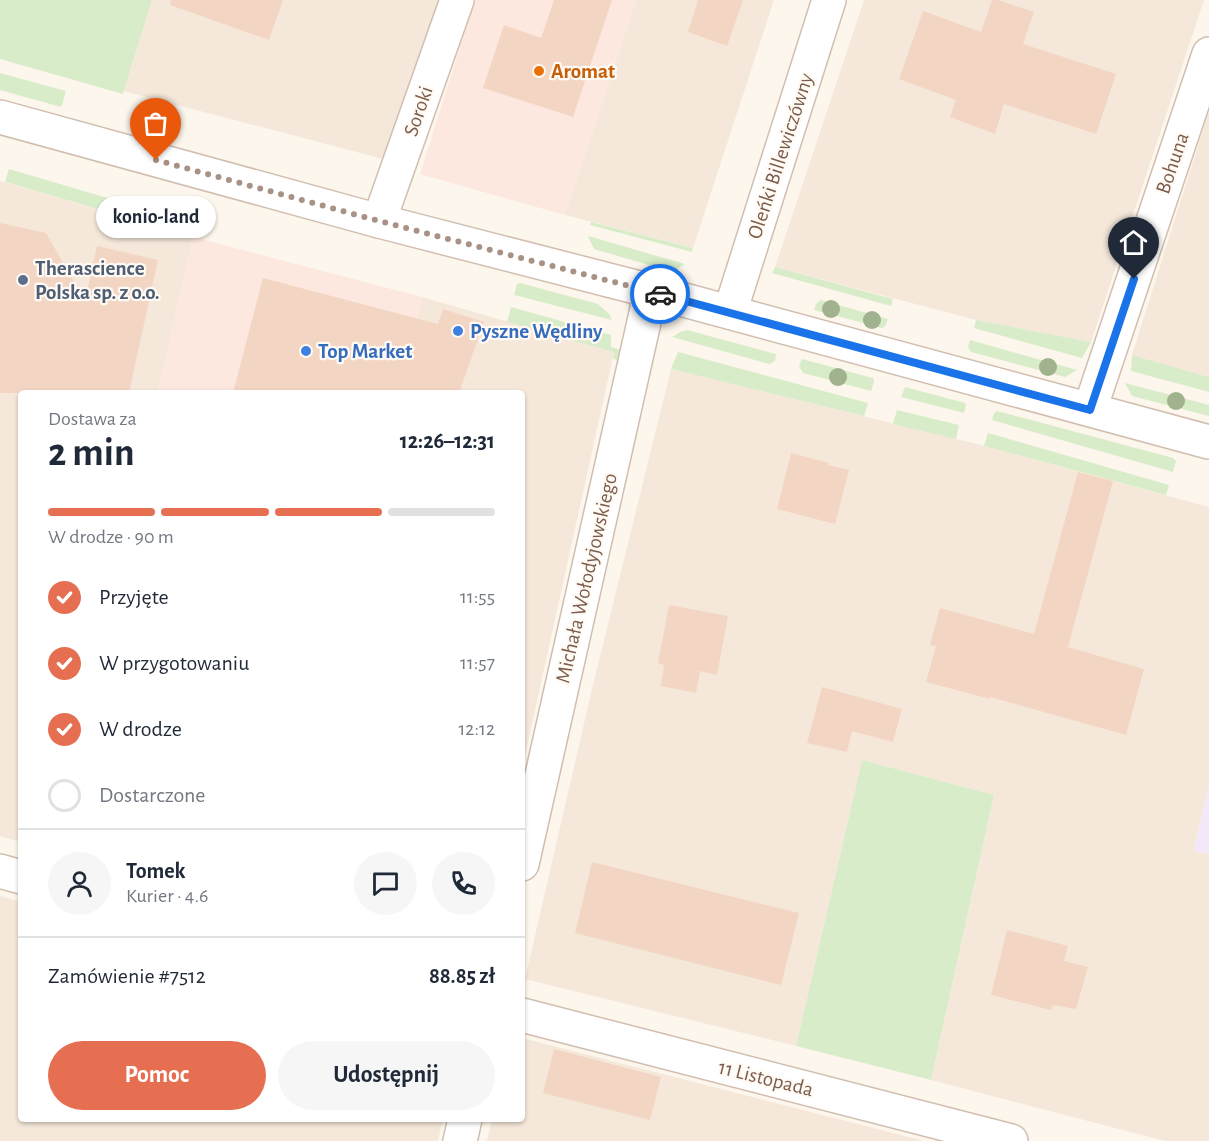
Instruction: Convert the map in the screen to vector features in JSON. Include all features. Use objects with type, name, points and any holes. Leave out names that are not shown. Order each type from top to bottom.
[{"type":"street","name":"Soroki","points":[[379,221],[457,0]]},
{"type":"street","name":"Oleńki Billewiczówny","points":[[730,312],[829,0]]},
{"type":"street","name":"Bohuna","points":[[1090,410],[1209,54]]},
{"type":"street","points":[[0,117],[379,221],[730,312],[1209,442]]},
{"type":"street","name":"Michała Wołodyjowskiego","points":[[525,851],[651,291]]},
{"type":"street","points":[[0,872],[18,876]]},
{"type":"street","name":"11 Listopada","points":[[525,1017],[1011,1141]]},
{"type":"street","points":[[460,1141],[464,1122]]},
{"type":"shaded area","points":[[152,0],[439,0],[387,160],[124,91]]},
{"type":"shaded area","points":[[475,0],[636,0],[565,215],[420,174]]},
{"type":"shaded area","points":[[636,0],[774,0],[693,248],[565,215]]},
{"type":"shaded area","points":[[864,0],[1204,0],[1091,342],[976,320],[775,267]]},
{"type":"shaded area","points":[[1209,111],[1209,377],[1132,355]]},
{"type":"shaded area","points":[[0,181],[193,237],[159,390],[18,390],[18,841],[0,836]]},
{"type":"shaded area","points":[[193,237],[422,297],[401,390],[159,390]]},
{"type":"shaded area","points":[[422,297],[614,352],[525,755],[525,390],[401,390]]},
{"type":"shaded area","points":[[671,369],[973,443],[1209,507],[1209,784],[1194,850],[1209,854],[1209,1141],[1165,1141],[931,1080],[994,795],[862,760],[796,1046],[525,979],[592,689]]},
{"type":"shaded area","points":[[1209,784],[1209,854],[1194,850]]},
{"type":"shaded area","points":[[0,896],[18,901],[18,1122],[442,1122],[438,1141],[0,1141]]},
{"type":"shaded area","points":[[525,1039],[924,1141],[487,1141],[491,1122],[525,1122]]},
{"type":"green space","points":[[0,0],[152,0],[123,94],[0,59]]},
{"type":"green space","points":[[0,73],[66,91],[61,107],[0,90]]},
{"type":"green space","points":[[9,169],[111,199],[108,212],[5,182]]},
{"type":"green space","points":[[591,222],[693,248],[692,252],[590,225]]},
{"type":"green space","points":[[588,236],[685,264],[669,271],[594,249]]},
{"type":"green space","points":[[775,267],[893,299],[891,306],[772,273]]},
{"type":"green space","points":[[517,284],[598,304],[612,320],[514,295]]},
{"type":"green space","points":[[821,300],[888,319],[886,325],[882,328],[814,310],[816,304]]},
{"type":"green space","points":[[511,307],[611,335],[611,347],[625,351],[624,362],[613,359],[614,352],[507,322]]},
{"type":"green space","points":[[976,320],[1091,342],[1082,358],[974,328]]},
{"type":"green space","points":[[687,330],[776,354],[775,361],[769,364],[672,337]]},
{"type":"green space","points":[[970,340],[1077,370],[1065,377],[971,352],[968,347]]},
{"type":"green space","points":[[678,352],[868,403],[864,416],[671,369]]},
{"type":"green space","points":[[1132,355],[1209,377],[1209,392],[1131,371]]},
{"type":"green space","points":[[802,359],[873,378],[871,391],[803,373],[799,366]]},
{"type":"green space","points":[[1125,383],[1209,405],[1209,416],[1132,396]]},
{"type":"green space","points":[[905,387],[965,403],[964,413],[901,397]]},
{"type":"green space","points":[[897,410],[959,425],[956,439],[893,424]]},
{"type":"green space","points":[[997,411],[1173,458],[1176,461],[1173,472],[992,420]]},
{"type":"green space","points":[[988,433],[1169,485],[1166,495],[984,446]]},
{"type":"green space","points":[[862,760],[994,795],[931,1080],[796,1046]]},
{"type":"building","points":[[171,0],[283,0],[269,40],[170,5]]},
{"type":"building","name":"Aromat","points":[[554,0],[612,0],[573,117],[483,88],[504,25],[541,38]]},
{"type":"building","points":[[698,0],[743,0],[727,46],[688,32]]},
{"type":"building","points":[[992,0],[1034,12],[1023,44],[1116,74],[1096,134],[1004,104],[995,134],[950,117],[956,100],[899,79],[923,11],[981,32]]},
{"type":"building","points":[[0,223],[46,233],[85,301],[97,246],[158,260],[130,390],[18,390],[18,393],[0,393]]},
{"type":"building","name":"Top Market","points":[[263,278],[438,324],[443,309],[484,322],[460,390],[234,390]]},
{"type":"building","points":[[791,453],[849,470],[835,524],[777,509]]},
{"type":"building","points":[[1078,472],[1113,481],[1068,647],[1144,669],[1126,735],[990,697],[990,699],[926,682],[936,646],[930,645],[940,608],[1034,634]]},
{"type":"building","points":[[669,605],[728,616],[717,675],[700,671],[696,693],[661,686],[664,665],[658,663]]},
{"type":"building","points":[[822,687],[902,709],[893,742],[852,731],[847,752],[807,743]]},
{"type":"building","points":[[592,862],[799,913],[781,985],[575,933]]},
{"type":"building","points":[[1007,930],[1068,946],[1064,961],[1088,967],[1076,1009],[1053,1005],[1051,1010],[991,995]]},
{"type":"building","points":[[554,1049],[661,1077],[650,1120],[543,1093]]},
{"type":"way so far","points":[[156,160],[660,294]]},
{"type":"place","name":"Aromat","points":[[539,71]]},
{"type":"place","name":"konio-land","points":[[156,160]]},
{"type":"place","name":"Therascience Polska sp. z o.o.","points":[[23,280]]},
{"type":"place","name":"Pyszne Wędliny","points":[[458,331]]},
{"type":"place","name":"Top Market","points":[[306,351]]},
{"type":"route","points":[[660,294],[1090,410],[1134,279]]}]
